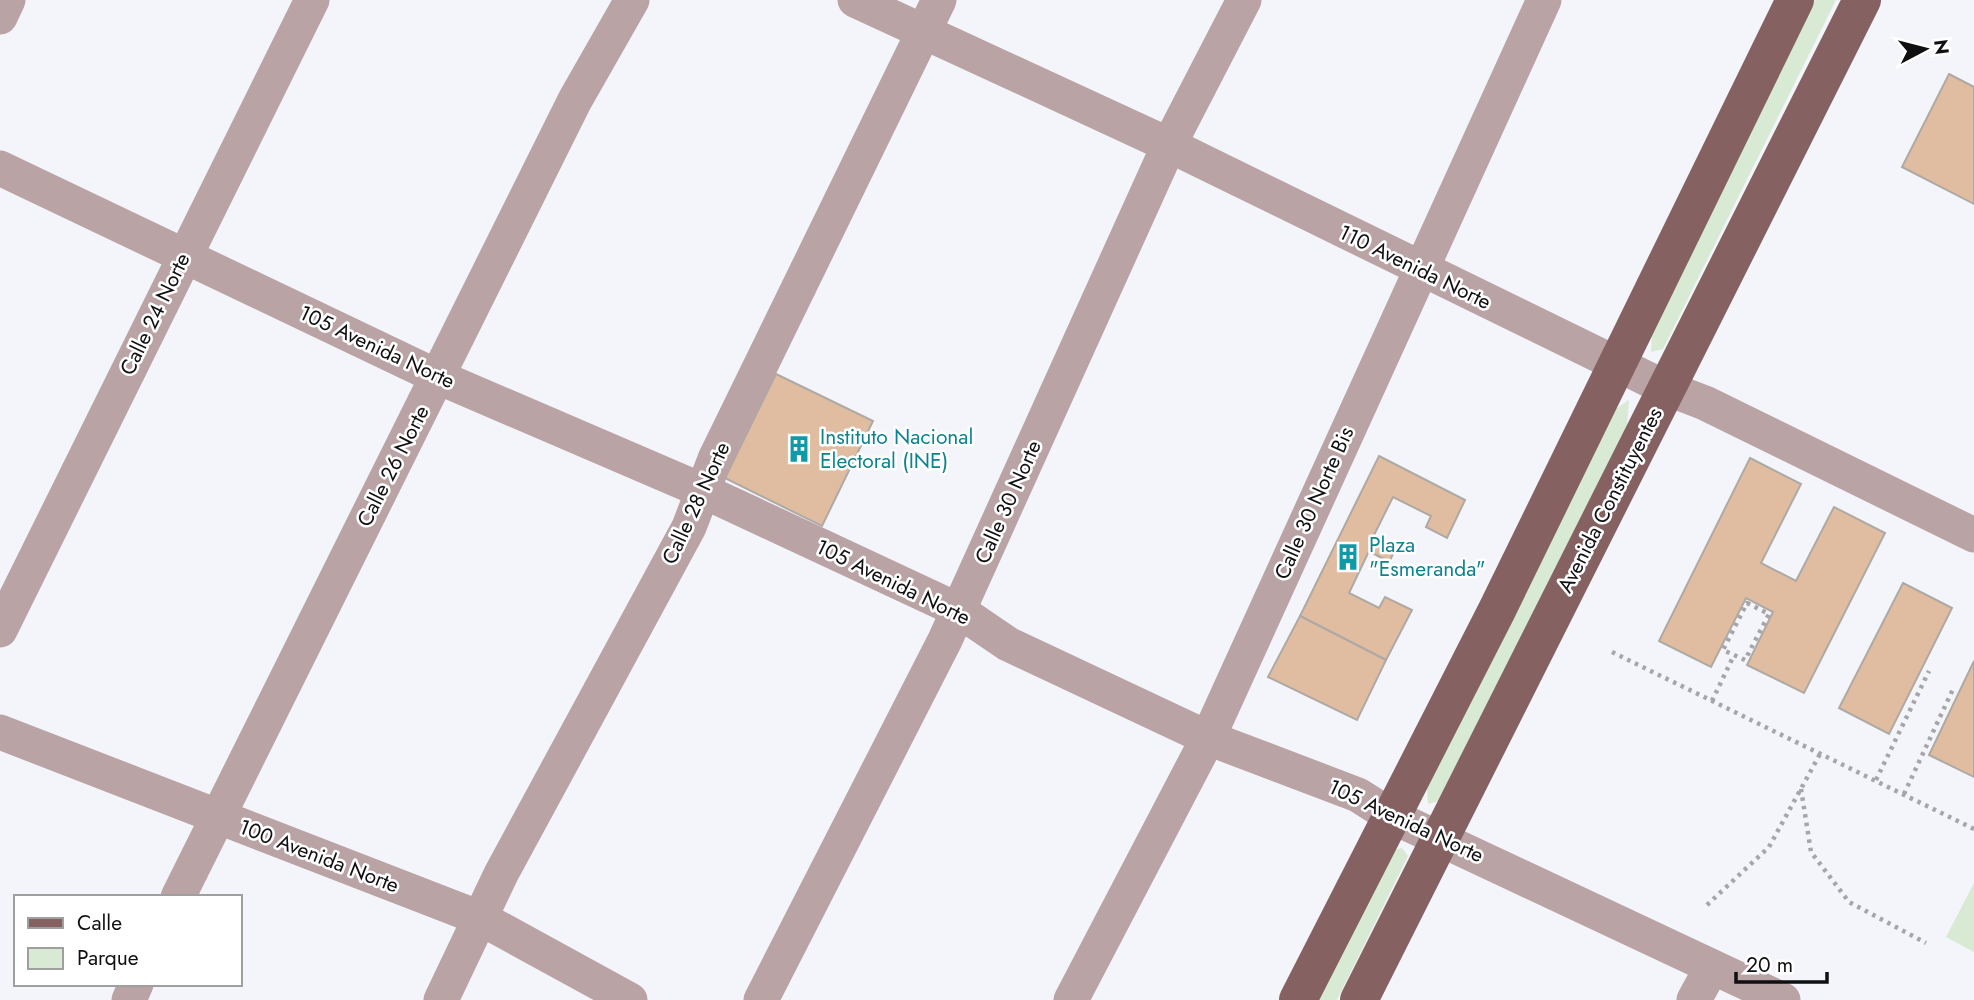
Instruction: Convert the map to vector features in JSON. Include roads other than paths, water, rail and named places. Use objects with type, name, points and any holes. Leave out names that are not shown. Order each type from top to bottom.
[{"type":"main road","points":[[1298,1000],[1497,610],[1615,363],[1795,0]]},
{"type":"main road","name":"Avenida Constituyentes","points":[[1359,1000],[1862,0]]},
{"type":"street","points":[[0,17],[8,0]]},
{"type":"street","name":"Calle 24 Norte","points":[[0,629],[312,0]]},
{"type":"street","name":"Calle 26 Norte","points":[[179,895],[215,816],[575,100],[632,0]]},
{"type":"street","name":"110 Avenida Norte","points":[[855,0],[1169,145],[1421,271],[1666,388],[1705,403],[1974,535]]},
{"type":"street","name":"Calle 28 Norte","points":[[441,1000],[480,918],[689,527],[701,490],[939,0]]},
{"type":"street","name":"Calle 30 Norte","points":[[761,1000],[958,610],[1169,145],[1244,0]]},
{"type":"street","name":"Calle 30 Norte Bis","points":[[1071,1000],[1208,738],[1545,0]]},
{"type":"street","name":"105 Avenida Norte","points":[[0,168],[438,377],[701,490],[958,610],[1008,644],[1208,738],[1358,794],[1391,816],[1441,837],[1783,1000]]},
{"type":"street","name":"100 Avenida Norte","points":[[0,732],[480,918],[630,1000]]},
{"type":"street","points":[[1694,1000],[1712,967]]},
{"type":"place","name":"Instituto Nacional Electoral (INE)","points":[[799,449]]},
{"type":"place","name":"Plaza \"Esmeranda\"","points":[[1348,557]]}]
